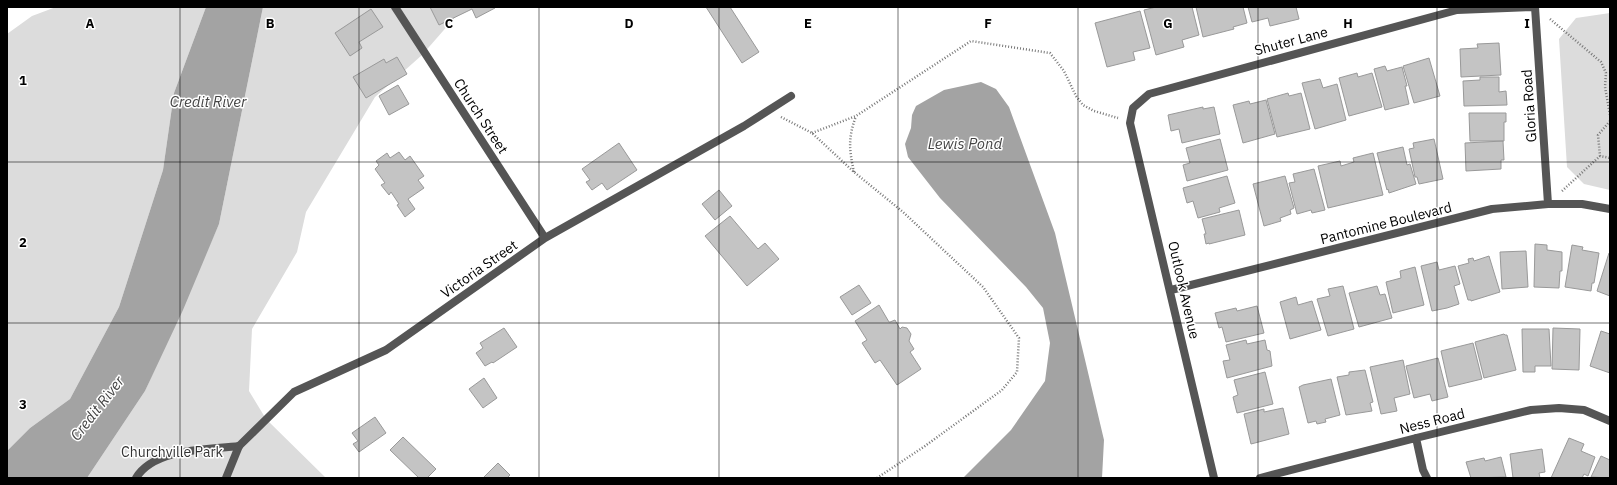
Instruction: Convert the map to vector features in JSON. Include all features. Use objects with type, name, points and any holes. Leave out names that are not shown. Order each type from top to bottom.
[{"type":"street","name":"Church Street","points":[[396,7],[545,238]]},
{"type":"street","name":"Shuter Lane","points":[[1133,108],[1150,94],[1457,10],[1534,7]]},
{"type":"street","name":"Gloria Road","points":[[1534,7],[1548,204]]},
{"type":"street","name":"Victoria Street","points":[[239,446],[294,392],[386,350],[545,238],[744,126],[792,96]]},
{"type":"street","name":"Outlook Avenue","points":[[1133,108],[1130,123],[1214,478]]},
{"type":"street","name":"Pantomine Boulevard","points":[[1170,290],[1492,210],[1548,204],[1582,204],[1610,209]]},
{"type":"street","name":"Ness Road","points":[[1260,478],[1530,410],[1559,408],[1584,410],[1610,421]]},
{"type":"street","points":[[1416,438],[1423,470],[1427,478]]},
{"type":"street","points":[[136,478],[142,469],[168,455],[239,446],[226,478]]},
{"type":"path","points":[[1548,17],[1601,62],[1606,73],[1605,87],[1610,115]]},
{"type":"path","points":[[812,133],[856,116],[972,41],[1050,53],[1064,70],[1076,96],[1083,105],[1094,111],[1130,123]]},
{"type":"path","points":[[768,110],[812,133],[854,172],[903,212],[983,287],[1019,338],[1016,372],[1002,390],[925,446],[877,478]]},
{"type":"path","points":[[854,172],[849,152],[851,131],[856,116]]},
{"type":"path","points":[[1600,156],[1598,135],[1610,121]]},
{"type":"path","points":[[1548,204],[1600,156]]},
{"type":"path","points":[[1600,156],[1610,158]]},
{"type":"green space","points":[[56,7],[206,7],[174,93],[163,170],[119,307],[70,399],[30,428],[7,451],[7,34],[32,16]]},
{"type":"green space","name":"Churchville Park","points":[[263,7],[464,7],[422,55],[375,97],[306,212],[297,252],[252,329],[249,391],[266,419],[326,478],[87,478],[145,391],[219,224]]},
{"type":"green space","points":[[1610,13],[1610,190],[1584,184],[1567,167],[1559,39],[1576,18]]},
{"type":"water","name":"Credit River","points":[[206,7],[263,7],[219,224],[183,310],[145,391],[87,478],[7,478],[7,451],[30,428],[70,399],[119,307],[163,170],[174,93]]},
{"type":"water","name":"Lewis Pond","points":[[981,82],[996,89],[1009,107],[1055,233],[1104,440],[1102,478],[963,478],[1011,430],[1045,381],[1050,343],[1043,308],[1026,287],[940,198],[908,157],[905,144],[911,128],[912,115],[916,106],[944,90]]},
{"type":"building","points":[[430,7],[495,8],[476,18],[472,9],[439,25]]},
{"type":"building","points":[[706,7],[730,7],[759,52],[742,63]]},
{"type":"building","points":[[1156,7],[1192,7],[1199,35],[1182,40],[1184,47],[1156,55],[1144,10]]},
{"type":"building","points":[[1196,7],[1243,7],[1247,23],[1233,27],[1234,29],[1203,37]]},
{"type":"building","points":[[1248,7],[1296,7],[1299,19],[1270,26],[1268,18],[1252,22]]},
{"type":"building","points":[[371,9],[383,27],[359,42],[362,48],[350,56],[335,33]]},
{"type":"building","points":[[1140,11],[1150,48],[1133,52],[1135,60],[1107,67],[1095,23]]},
{"type":"building","points":[[1499,43],[1501,75],[1461,77],[1460,49],[1478,48],[1477,44]]},
{"type":"building","points":[[397,57],[407,74],[366,98],[353,77],[384,59],[386,63]]},
{"type":"building","points":[[1429,58],[1440,96],[1414,103],[1403,66]]},
{"type":"building","points":[[1385,66],[1387,71],[1402,67],[1407,86],[1405,86],[1409,104],[1385,110],[1374,69]]},
{"type":"building","points":[[1357,73],[1358,77],[1372,73],[1382,107],[1349,116],[1339,78]]},
{"type":"building","points":[[1480,77],[1499,77],[1499,92],[1506,91],[1507,105],[1464,106],[1463,81],[1480,80]]},
{"type":"building","points":[[1320,79],[1323,88],[1337,84],[1346,120],[1315,129],[1302,83]]},
{"type":"building","points":[[398,85],[409,104],[389,115],[379,96]]},
{"type":"building","points":[[1288,93],[1289,96],[1301,93],[1310,129],[1277,137],[1267,99]]},
{"type":"building","points":[[1266,100],[1275,134],[1243,143],[1233,105],[1249,101],[1250,104]]},
{"type":"building","points":[[1203,107],[1203,109],[1214,107],[1220,134],[1182,143],[1179,129],[1171,131],[1168,115]]},
{"type":"building","points":[[1469,113],[1506,113],[1506,122],[1504,122],[1504,141],[1470,141]]},
{"type":"building","points":[[1220,139],[1228,170],[1187,181],[1183,165],[1190,163],[1186,148]]},
{"type":"building","points":[[1434,139],[1443,179],[1419,184],[1417,177],[1415,177],[1409,149],[1414,148],[1413,143]]},
{"type":"building","points":[[1503,141],[1504,160],[1501,160],[1501,169],[1466,171],[1465,143]]},
{"type":"building","points":[[619,143],[637,170],[607,190],[602,183],[592,190],[586,182],[590,180],[582,169]]},
{"type":"building","points":[[1403,147],[1407,165],[1410,164],[1416,184],[1389,193],[1377,153]]},
{"type":"building","points":[[399,152],[405,160],[410,156],[424,176],[418,180],[424,188],[408,199],[415,209],[405,217],[391,192],[389,195],[381,185],[385,183],[375,169],[379,165],[376,161],[387,153],[390,158]]},
{"type":"building","points":[[1373,153],[1383,195],[1328,208],[1318,166],[1340,161],[1341,166],[1354,162],[1353,158]]},
{"type":"building","points":[[1314,169],[1325,210],[1312,213],[1311,210],[1297,214],[1289,183],[1295,182],[1293,174]]},
{"type":"building","points":[[1227,176],[1235,203],[1219,208],[1220,212],[1198,218],[1193,201],[1187,203],[1183,188]]},
{"type":"building","points":[[1285,176],[1294,208],[1290,210],[1291,214],[1280,218],[1281,221],[1264,226],[1253,184]]},
{"type":"building","points":[[719,190],[732,206],[715,220],[702,204]]},
{"type":"building","points":[[1239,210],[1245,235],[1206,244],[1204,234],[1206,234],[1202,219]]},
{"type":"building","points":[[730,216],[758,249],[765,243],[779,259],[747,286],[705,236]]},
{"type":"building","points":[[1535,244],[1547,245],[1547,250],[1562,252],[1562,271],[1560,271],[1559,288],[1534,287]]},
{"type":"building","points":[[1572,245],[1583,247],[1582,250],[1599,253],[1594,283],[1592,283],[1591,291],[1565,287]]},
{"type":"building","points":[[1526,251],[1528,287],[1502,289],[1500,252]]},
{"type":"building","points":[[1610,253],[1610,296],[1597,291]]},
{"type":"building","points":[[1489,256],[1500,292],[1471,301],[1468,300],[1458,266],[1469,263],[1468,259],[1473,258],[1474,261]]},
{"type":"building","points":[[1437,262],[1439,270],[1455,266],[1460,284],[1454,286],[1459,304],[1432,311],[1421,266]]},
{"type":"building","points":[[1415,267],[1424,305],[1393,313],[1386,282],[1401,278],[1400,271]]},
{"type":"building","points":[[859,285],[871,303],[852,315],[840,297]]},
{"type":"building","points":[[1343,286],[1354,329],[1328,336],[1317,299],[1330,296],[1328,289]]},
{"type":"building","points":[[1377,286],[1380,295],[1385,294],[1392,318],[1359,327],[1349,293]]},
{"type":"building","points":[[1296,297],[1298,305],[1312,301],[1321,330],[1290,339],[1280,302]]},
{"type":"building","points":[[879,305],[889,322],[895,320],[900,329],[902,327],[907,328],[911,334],[909,341],[914,349],[910,352],[921,369],[897,385],[880,360],[875,363],[862,343],[867,340],[855,321]]},
{"type":"building","points":[[1257,306],[1264,333],[1226,342],[1222,327],[1219,328],[1215,313],[1236,308],[1237,311]]},
{"type":"building","points":[[504,328],[517,347],[493,363],[492,362],[485,366],[476,353],[483,348],[480,343]]},
{"type":"building","points":[[1553,328],[1580,329],[1579,370],[1552,369]]},
{"type":"building","points":[[1522,329],[1549,329],[1551,366],[1535,366],[1535,372],[1523,372]]},
{"type":"building","points":[[1601,331],[1610,334],[1610,373],[1590,366]]},
{"type":"building","points":[[1504,334],[1507,335],[1516,370],[1484,378],[1475,342]]},
{"type":"building","points":[[1246,340],[1247,344],[1265,340],[1267,350],[1270,351],[1272,366],[1227,378],[1223,361],[1230,360],[1226,345]]},
{"type":"building","points":[[1473,343],[1482,379],[1449,387],[1441,351]]},
{"type":"building","points":[[1438,358],[1448,397],[1432,401],[1430,394],[1414,398],[1406,366]]},
{"type":"building","points":[[1403,360],[1410,394],[1394,398],[1397,411],[1381,414],[1370,367]]},
{"type":"building","points":[[1365,370],[1373,402],[1370,403],[1372,411],[1346,415],[1337,377],[1349,375],[1349,372]]},
{"type":"building","points":[[1265,372],[1273,404],[1237,413],[1233,397],[1238,395],[1234,380]]},
{"type":"building","points":[[484,378],[497,398],[483,408],[469,389]]},
{"type":"building","points":[[1331,379],[1340,415],[1325,419],[1326,422],[1317,424],[1316,421],[1308,423],[1299,387]]},
{"type":"building","points":[[1283,408],[1289,434],[1251,444],[1244,414],[1264,409],[1264,412]]},
{"type":"building","points":[[375,417],[386,433],[359,452],[353,444],[358,441],[352,433]]},
{"type":"building","points":[[403,437],[436,469],[427,478],[419,478],[390,450]]},
{"type":"building","points":[[1569,438],[1584,444],[1581,451],[1595,457],[1588,476],[1584,474],[1582,478],[1551,478]]},
{"type":"building","points":[[1542,449],[1545,472],[1539,473],[1540,478],[1513,478],[1510,454]]},
{"type":"building","points":[[1601,456],[1610,460],[1610,478],[1591,477]]},
{"type":"building","points":[[1501,457],[1506,477],[1471,478],[1466,462],[1484,458],[1485,461]]},
{"type":"building","points":[[498,463],[510,475],[507,478],[483,478]]}]
